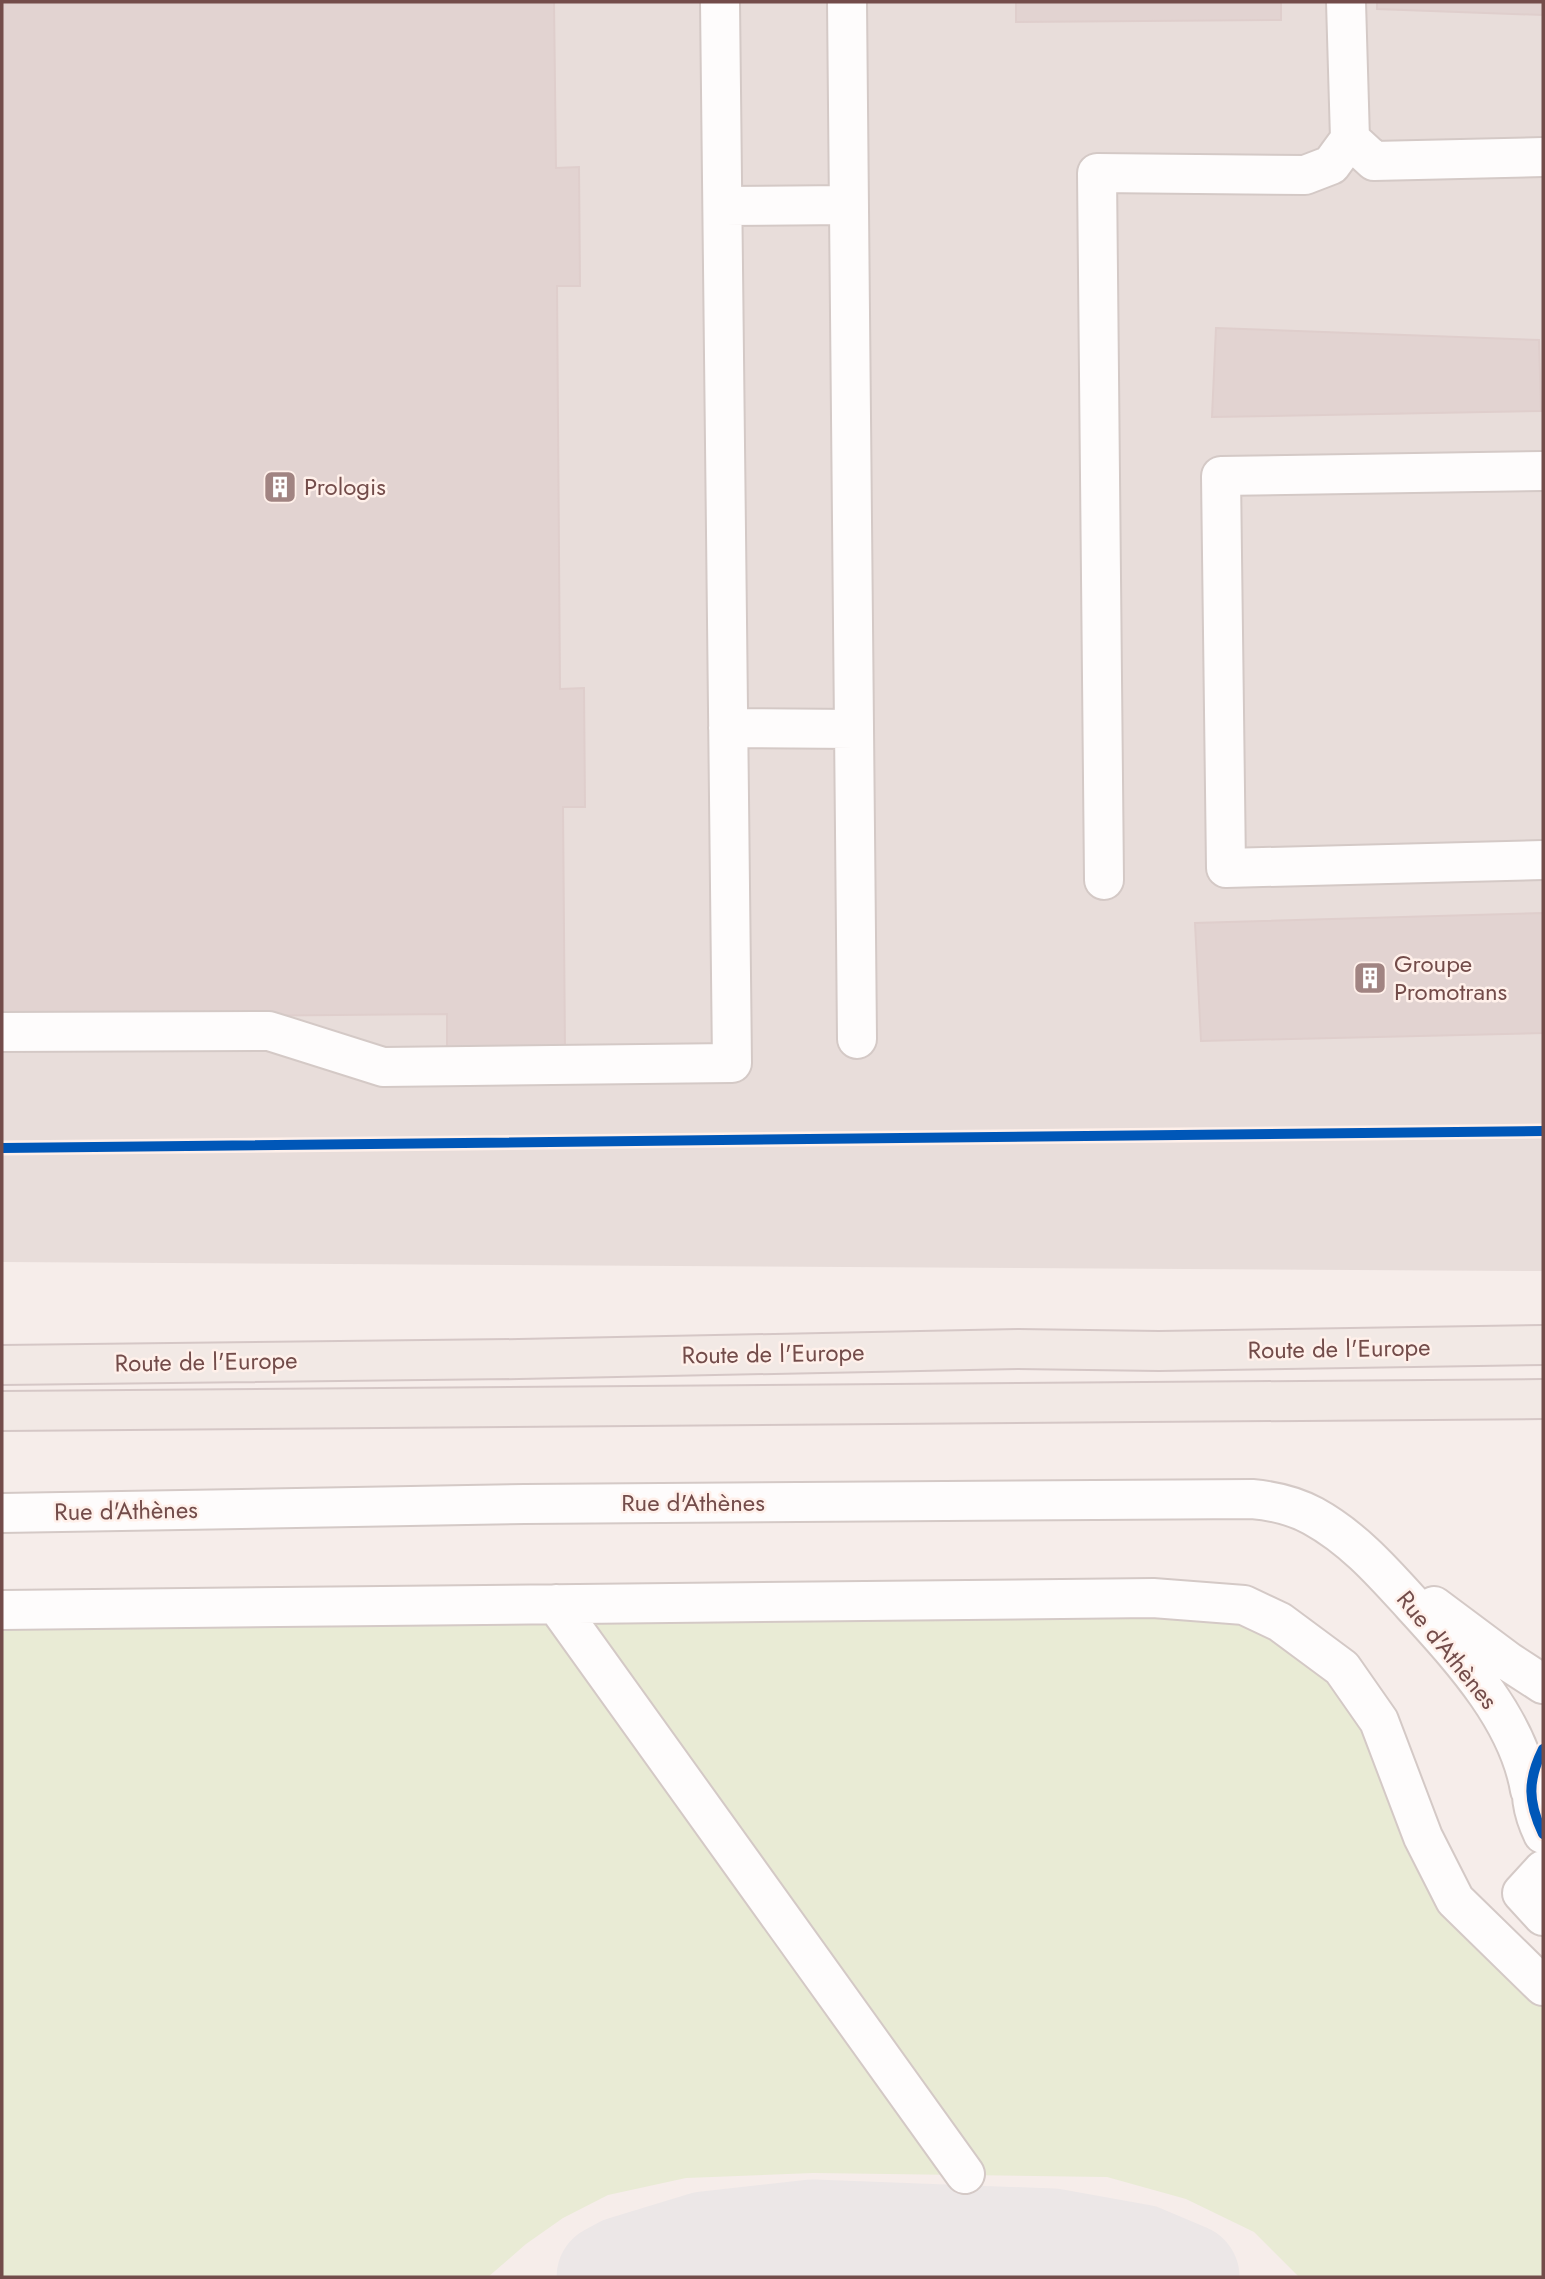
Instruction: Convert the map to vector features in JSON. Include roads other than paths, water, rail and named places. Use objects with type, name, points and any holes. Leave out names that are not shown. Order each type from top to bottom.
[{"type":"main road","name":"Route de l'Europe","points":[[2,1365],[519,1359],[1004,1349],[1158,1351],[1543,1345]]},
{"type":"main road","name":"Route de l'Europe","points":[[2,1411],[1543,1399]]},
{"type":"street","points":[[2,1032],[269,1031],[383,1067],[732,1063],[720,2]]},
{"type":"street","points":[[847,2],[857,1039]]},
{"type":"street","points":[[1104,880],[1097,173],[1305,176],[1331,165],[1350,139],[1346,2]]},
{"type":"street","points":[[1350,139],[1374,160],[1543,157]]},
{"type":"street","points":[[723,206],[849,205]]},
{"type":"street","points":[[1543,471],[1221,476],[1226,869],[1543,860]]},
{"type":"street","points":[[728,728],[854,729]]},
{"type":"street","name":"Rue d'Athènes","points":[[2,1513],[553,1504],[1252,1499],[1292,1506],[1313,1516],[1341,1534],[1509,1662],[1543,1684]]},
{"type":"street","name":"Rue d'Athènes","points":[[1368,1555],[1443,1639],[1500,1715],[1527,1770],[1534,1814],[1543,1834]]},
{"type":"street","points":[[2,1611],[1153,1598],[1244,1605],[1280,1622],[1342,1668],[1379,1721],[1423,1837],[1455,1900],[1543,1986]]},
{"type":"street","points":[[556,1604],[965,2174]]},
{"type":"street","points":[[1530,1790],[1534,1767],[1543,1749]]},
{"type":"street","points":[[1543,1870],[1522,1893],[1543,1916]]},
{"type":"place","name":"Prologis","points":[[280,487]]},
{"type":"place","name":"Groupe Promotrans","points":[[1370,978]]}]
